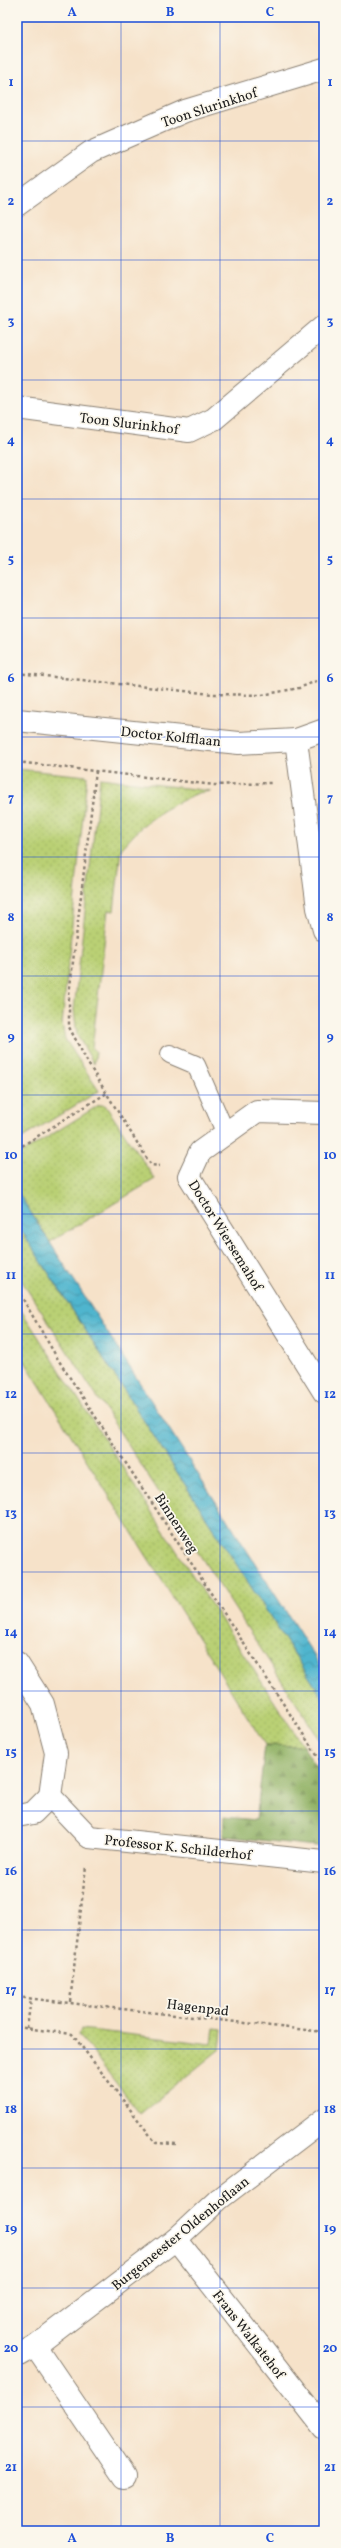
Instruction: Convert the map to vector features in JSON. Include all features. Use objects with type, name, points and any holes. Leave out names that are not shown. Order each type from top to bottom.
[{"type":"street","name":"Toon Slurinkhof","points":[[17,205],[91,152],[185,111],[324,69]]},
{"type":"street","name":"Toon Slurinkhof","points":[[17,408],[189,431],[214,419],[324,326]]},
{"type":"street","name":"Doctor Kolfflaan","points":[[17,720],[239,743],[296,740],[324,730]]},
{"type":"street","points":[[296,740],[318,908],[324,930]]},
{"type":"street","name":"Doctor Wiersemahof","points":[[324,1113],[257,1111],[200,1152],[189,1176],[324,1392]]},
{"type":"street","points":[[17,1663],[43,1704],[56,1753],[50,1796],[33,1813],[17,1816]]},
{"type":"street","name":"Professor K. Schilderhof","points":[[50,1796],[89,1837],[324,1862]]},
{"type":"street","name":"Burgemeester Oldenhoflaan","points":[[124,2477],[26,2351],[176,2239],[219,2200],[324,2119]]},
{"type":"street","name":"Frans Walkatehof","points":[[176,2239],[324,2428]]},
{"type":"lane","points":[[170,1054],[196,1066],[226,1134]]},
{"type":"path","points":[[17,673],[212,694],[262,695],[299,688],[324,678]]},
{"type":"path","points":[[17,762],[214,785],[247,785],[302,780]]},
{"type":"path","points":[[96,771],[69,995],[69,1027],[106,1093],[151,1165],[190,1172]]},
{"type":"path","points":[[17,1149],[106,1093]]},
{"type":"path","name":"Binnenweg","points":[[17,1289],[59,1361],[324,1766]]},
{"type":"path","points":[[70,2002],[89,1837]]},
{"type":"path","name":"Hagenpad","points":[[17,1997],[324,2032]]},
{"type":"path","points":[[27,2028],[30,1998]]},
{"type":"path","points":[[17,2027],[72,2034],[156,2143],[176,2144]]},
{"type":"green space","points":[[17,769],[87,776],[62,1024],[65,1039],[99,1091],[17,1141]]},
{"type":"green space","points":[[100,778],[211,791],[198,793],[167,808],[142,826],[121,849],[114,911],[108,910],[92,1048],[96,1052],[94,1064],[77,1035],[74,1010]]},
{"type":"green space","points":[[99,1105],[105,1105],[155,1179],[50,1242],[17,1191],[17,1156]]},
{"type":"green space","points":[[17,1224],[324,1700],[324,1746],[17,1274]]},
{"type":"green space","points":[[17,1304],[303,1746],[265,1745],[17,1349]]},
{"type":"green space","points":[[265,1745],[303,1746],[324,1779],[324,1847],[223,1836],[224,1817],[256,1820]]},
{"type":"green space","points":[[214,2028],[222,2029],[220,2049],[140,2114],[79,2035],[81,2029],[212,2044]]},
{"type":"water","points":[[17,1191],[324,1671],[324,1700],[17,1224]]}]
